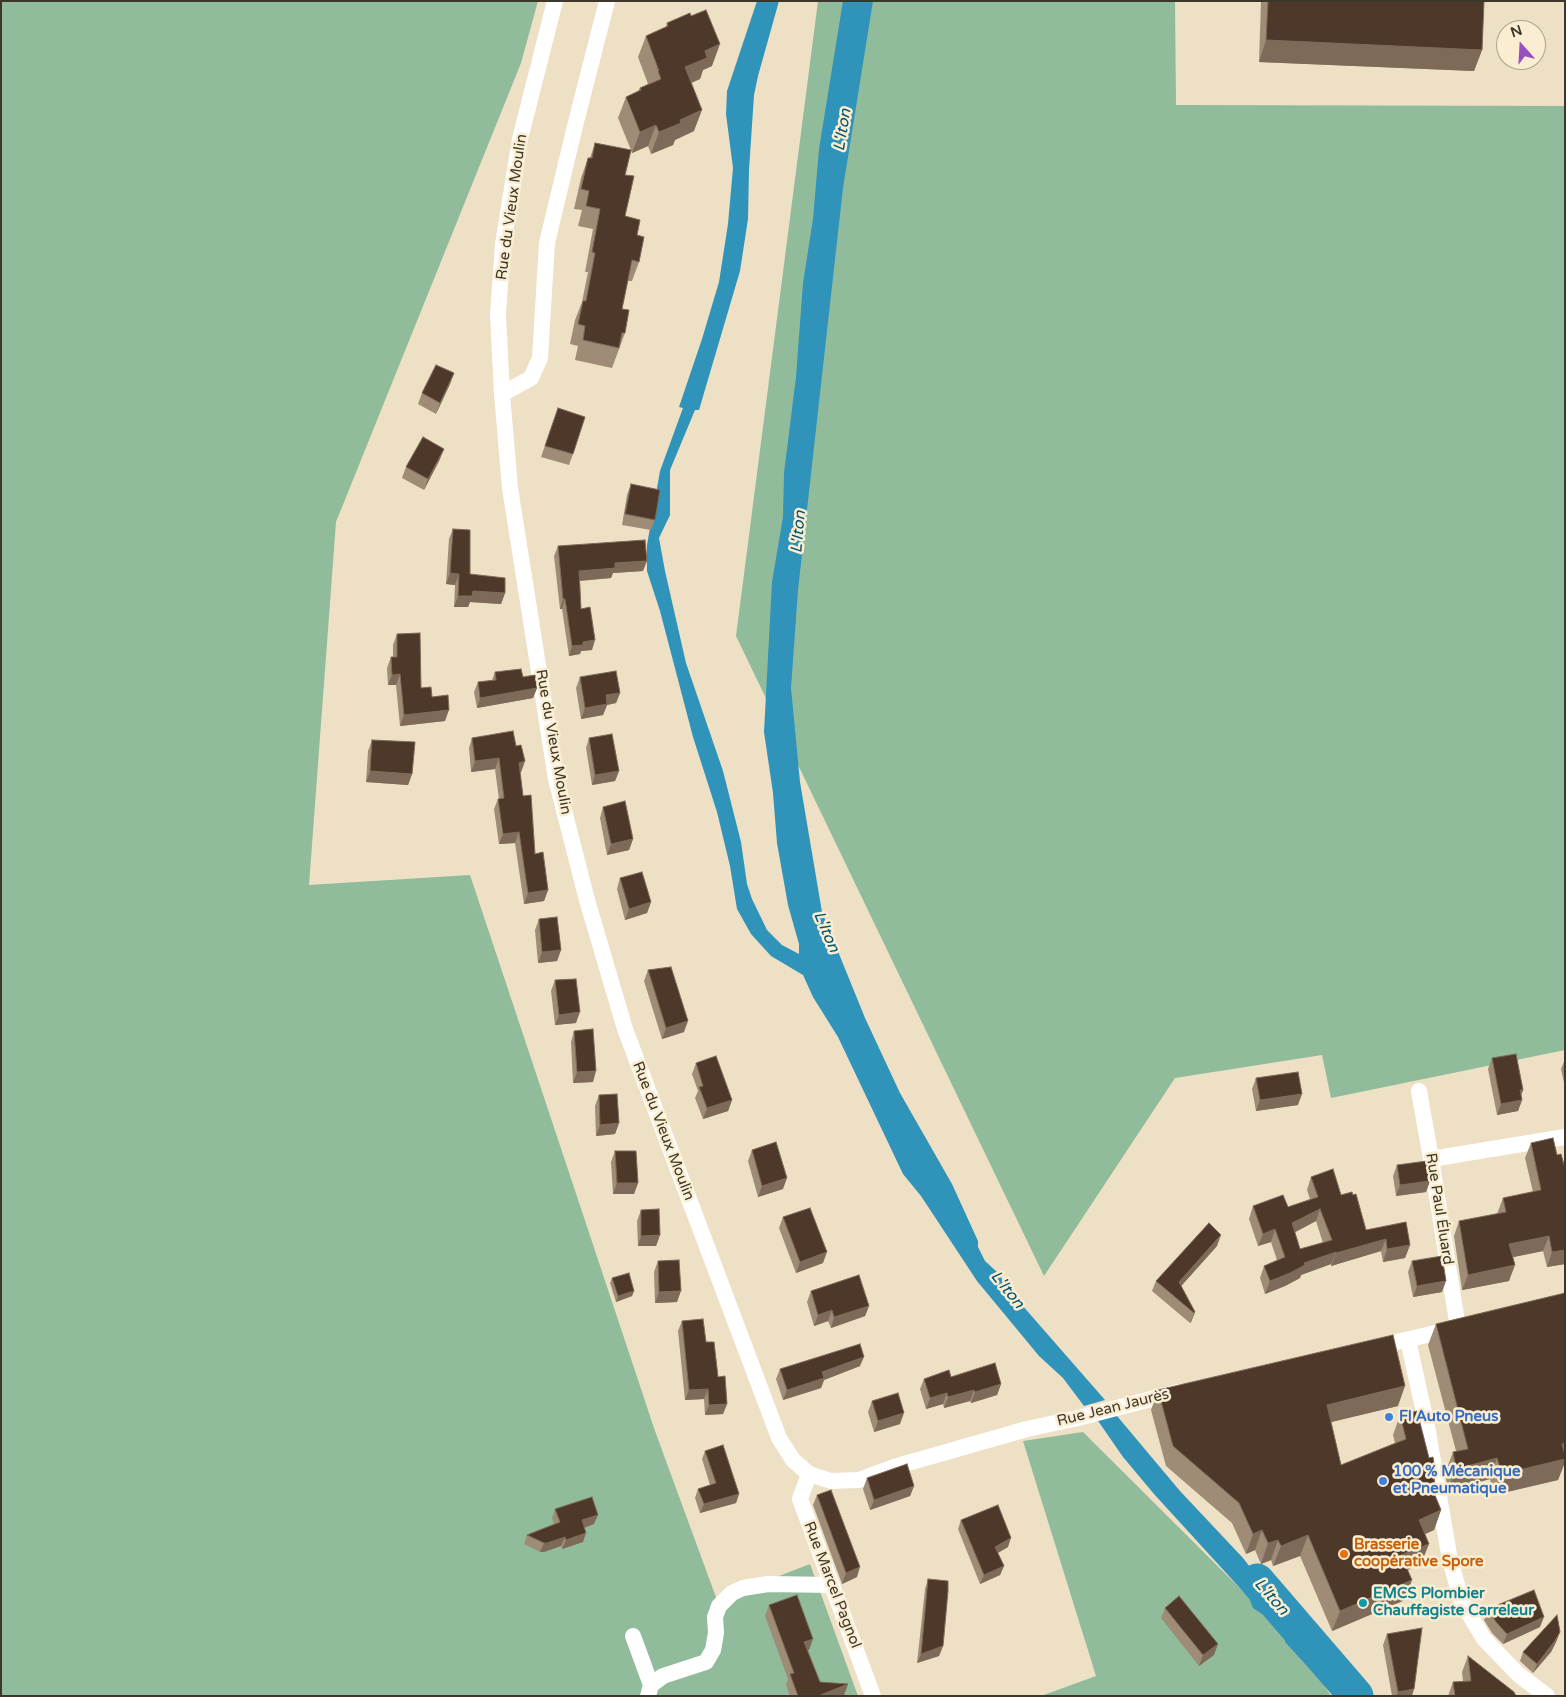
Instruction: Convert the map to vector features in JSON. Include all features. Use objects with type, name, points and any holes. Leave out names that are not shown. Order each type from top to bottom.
[{"type":"street","name":"Rue du Vieux Moulin","points":[[555,1],[520,139],[503,244],[498,314],[502,394],[510,488],[556,779],[587,900],[625,1029],[779,1438],[793,1460],[809,1474]]},
{"type":"street","points":[[502,394],[531,378],[540,358],[547,243],[607,1]]},
{"type":"street","name":"Rue Paul Éluard","points":[[1419,1091],[1458,1328]]},
{"type":"street","points":[[1431,1159],[1565,1136]]},
{"type":"street","points":[[1361,1350],[1478,1323]]},
{"type":"street","points":[[1408,1340],[1428,1426],[1450,1560],[1462,1602],[1484,1639],[1519,1675],[1547,1696]]},
{"type":"street","name":"Rue Jean Jaurès","points":[[809,1474],[831,1481],[859,1480],[894,1467],[1027,1429],[1192,1389]]},
{"type":"street","name":"Rue Marcel Pagnol","points":[[809,1474],[800,1499],[873,1696]]},
{"type":"street","points":[[633,1636],[650,1690],[663,1676],[706,1662],[713,1650],[716,1616],[719,1606],[732,1593],[743,1588],[768,1584],[832,1585]]},
{"type":"green space","points":[[1,1],[538,1],[521,63],[336,522],[309,885],[470,875],[655,1431],[717,1600],[810,1564],[858,1696],[1,1696]]},
{"type":"green space","points":[[818,1],[1175,1],[1176,105],[1565,106],[1565,1050],[1331,1098],[1322,1055],[1175,1078],[1044,1276],[736,636]]},
{"type":"green space","points":[[1083,1432],[1302,1650],[1331,1696],[1041,1696],[1096,1676],[1023,1441]]},
{"type":"water","points":[[757,1],[779,1],[754,95],[748,219],[740,271],[699,410],[695,410],[670,470],[670,515],[659,538],[686,663],[723,771],[741,842],[747,884],[752,899],[767,930],[782,945],[799,954],[799,944],[788,905],[777,843],[773,793],[764,732],[772,582],[783,517],[784,473],[796,377],[803,283],[813,219],[819,149],[843,1],[873,1],[843,188],[798,590],[791,688],[800,782],[822,912],[865,1018],[900,1093],[952,1184],[985,1261],[997,1272],[1015,1297],[1105,1400],[1084,1406],[1063,1378],[1039,1356],[977,1281],[921,1196],[903,1174],[838,1037],[813,997],[803,975],[771,956],[751,934],[737,909],[730,866],[717,812],[693,737],[660,611],[647,571],[647,545],[660,471],[683,408],[679,407],[719,282],[728,224],[733,168],[726,114],[727,91]]},
{"type":"water","points":[[1112,1410],[1180,1491],[1243,1558],[1283,1609],[1295,1628],[1358,1696],[1335,1696],[1285,1642],[1286,1636],[1268,1611],[1262,1614],[1253,1608],[1249,1598],[1154,1494],[1123,1457],[1094,1415]]},
{"type":"building","points":[[1268,1],[1484,1],[1482,50],[1266,40]]},
{"type":"building","points":[[706,10],[720,44],[705,51],[707,58],[685,67],[702,110],[680,120],[681,123],[659,132],[656,125],[640,132],[626,97],[641,90],[640,88],[661,79],[646,36],[668,26],[667,23],[690,13],[691,16]]},
{"type":"building","points":[[595,143],[631,150],[625,175],[634,176],[625,216],[640,220],[637,235],[644,237],[639,262],[632,260],[622,309],[629,310],[625,333],[622,333],[619,348],[583,340],[585,326],[578,324],[583,301],[586,301],[595,253],[592,252],[600,209],[586,206],[589,191],[581,189],[588,158],[592,158]]},
{"type":"building","points":[[436,365],[454,373],[440,403],[422,393]]},
{"type":"building","points":[[558,408],[585,417],[573,454],[545,446]]},
{"type":"building","points":[[423,437],[444,449],[428,479],[406,467]]},
{"type":"building","points":[[631,484],[660,490],[655,520],[625,514]]},
{"type":"building","points":[[453,529],[470,530],[470,574],[505,578],[505,593],[473,591],[472,596],[458,596],[459,574],[450,573]]},
{"type":"building","points":[[645,540],[647,561],[615,563],[615,568],[579,571],[581,609],[590,607],[595,640],[583,642],[583,645],[572,646],[565,599],[563,599],[558,546]]},
{"type":"building","points":[[420,633],[421,688],[431,687],[432,697],[448,695],[449,710],[404,715],[400,674],[392,675],[391,657],[397,657],[397,634]]},
{"type":"building","points":[[521,669],[523,677],[535,675],[537,688],[480,698],[478,682],[496,680],[495,672]]},
{"type":"building","points":[[616,671],[620,693],[606,695],[607,704],[585,708],[580,677]]},
{"type":"building","points":[[513,731],[516,746],[521,745],[525,761],[519,763],[523,796],[531,795],[535,854],[543,852],[548,890],[528,893],[519,832],[503,834],[498,799],[504,798],[499,758],[475,761],[472,738]]},
{"type":"building","points":[[612,734],[619,771],[595,775],[589,738]]},
{"type":"building","points":[[372,740],[415,742],[412,774],[370,771]]},
{"type":"building","points":[[625,801],[633,839],[611,844],[603,807]]},
{"type":"building","points":[[642,872],[651,902],[629,909],[620,878]]},
{"type":"building","points":[[557,917],[561,950],[542,952],[539,919]]},
{"type":"building","points":[[671,967],[688,1021],[666,1028],[648,970]]},
{"type":"building","points":[[576,979],[580,1012],[559,1015],[555,980]]},
{"type":"building","points":[[593,1029],[596,1071],[577,1072],[574,1031]]},
{"type":"building","points":[[1516,1054],[1523,1090],[1520,1090],[1522,1100],[1501,1104],[1492,1058]]},
{"type":"building","points":[[716,1056],[732,1100],[707,1108],[699,1087],[703,1086],[696,1063]]},
{"type":"building","points":[[1298,1072],[1302,1094],[1260,1100],[1256,1078]]},
{"type":"building","points":[[617,1094],[619,1123],[600,1125],[599,1095]]},
{"type":"building","points":[[1553,1138],[1557,1155],[1561,1154],[1565,1168],[1565,1250],[1552,1252],[1549,1236],[1509,1244],[1515,1265],[1468,1275],[1459,1221],[1506,1212],[1503,1198],[1541,1190],[1531,1143]]},
{"type":"building","points":[[776,1142],[787,1178],[762,1186],[752,1150]]},
{"type":"building","points":[[615,1151],[636,1151],[638,1183],[617,1183]]},
{"type":"building","points":[[1427,1161],[1430,1181],[1400,1185],[1397,1165]]},
{"type":"building","points":[[1333,1169],[1341,1195],[1352,1192],[1353,1195],[1356,1194],[1366,1230],[1406,1222],[1410,1245],[1387,1249],[1386,1239],[1336,1252],[1304,1263],[1305,1265],[1290,1273],[1270,1281],[1264,1266],[1285,1257],[1275,1229],[1263,1234],[1253,1206],[1283,1195],[1288,1207],[1318,1197],[1311,1177]],"holes":[[[1320,1209],[1332,1240],[1300,1249],[1292,1223]]]},
{"type":"building","points":[[810,1208],[827,1252],[800,1262],[783,1217]]},
{"type":"building","points":[[659,1209],[660,1235],[641,1236],[641,1210]]},
{"type":"building","points":[[1209,1223],[1221,1235],[1179,1282],[1194,1313],[1156,1281]]},
{"type":"building","points":[[1442,1256],[1446,1281],[1417,1286],[1412,1261]]},
{"type":"building","points":[[679,1260],[681,1291],[659,1292],[658,1261]]},
{"type":"building","points":[[629,1273],[634,1291],[618,1296],[612,1278]]},
{"type":"building","points":[[859,1275],[869,1306],[834,1317],[832,1310],[818,1315],[811,1291]]},
{"type":"building","points":[[1565,1293],[1565,1443],[1562,1444],[1565,1459],[1502,1474],[1497,1458],[1456,1469],[1453,1452],[1468,1449],[1436,1324]]},
{"type":"building","points":[[703,1319],[706,1342],[714,1342],[718,1377],[725,1376],[727,1404],[709,1405],[708,1389],[689,1390],[682,1321]]},
{"type":"building","points":[[1393,1335],[1405,1386],[1327,1405],[1341,1465],[1406,1439],[1400,1415],[1417,1411],[1429,1458],[1433,1457],[1436,1475],[1433,1475],[1435,1483],[1430,1483],[1441,1510],[1419,1520],[1429,1544],[1401,1555],[1412,1580],[1340,1611],[1308,1535],[1281,1546],[1278,1540],[1268,1543],[1262,1530],[1253,1534],[1239,1503],[1173,1446],[1158,1390]]},
{"type":"building","points":[[860,1344],[864,1357],[822,1372],[824,1378],[787,1390],[780,1369]]},
{"type":"building","points":[[995,1363],[1001,1384],[975,1392],[974,1390],[948,1397],[947,1393],[930,1398],[924,1379],[949,1370],[951,1377]]},
{"type":"building","points":[[898,1393],[904,1413],[878,1421],[872,1401]]},
{"type":"building","points":[[723,1445],[739,1494],[704,1504],[698,1489],[716,1483],[705,1451]]},
{"type":"building","points":[[907,1464],[914,1486],[874,1500],[867,1478]]},
{"type":"building","points":[[831,1490],[860,1567],[846,1573],[817,1495]]},
{"type":"building","points":[[592,1497],[598,1515],[582,1520],[586,1533],[566,1540],[565,1537],[547,1543],[527,1535],[560,1522],[555,1509]]},
{"type":"building","points":[[998,1505],[1011,1538],[995,1547],[1004,1566],[984,1575],[961,1520]]},
{"type":"building","points":[[928,1579],[948,1581],[943,1646],[921,1654]]},
{"type":"building","points":[[1534,1590],[1544,1617],[1507,1634],[1488,1609]]},
{"type":"building","points":[[797,1595],[813,1639],[804,1642],[820,1682],[848,1684],[818,1696],[798,1696],[790,1674],[794,1673],[769,1605]]},
{"type":"building","points":[[1179,1596],[1218,1644],[1203,1655],[1165,1608]]},
{"type":"building","points":[[1557,1615],[1560,1632],[1537,1664],[1523,1652]]},
{"type":"building","points":[[1422,1628],[1414,1689],[1398,1692],[1387,1634]]},
{"type":"building","points":[[1468,1656],[1514,1692],[1516,1696],[1455,1696],[1453,1682],[1471,1681]]},
{"type":"waterway","name":"L'Iton","points":[[1257,1581],[1356,1696]]},
{"type":"place","name":"Fl Auto Pneus","points":[[1389,1417]]},
{"type":"place","name":"100 % Mécanique et Pneumatique","points":[[1383,1481]]},
{"type":"place","name":"Brasserie coopérative Spore","points":[[1344,1554]]},
{"type":"place","name":"EMCS Plombier Chauffagiste Carreleur","points":[[1363,1603]]}]
